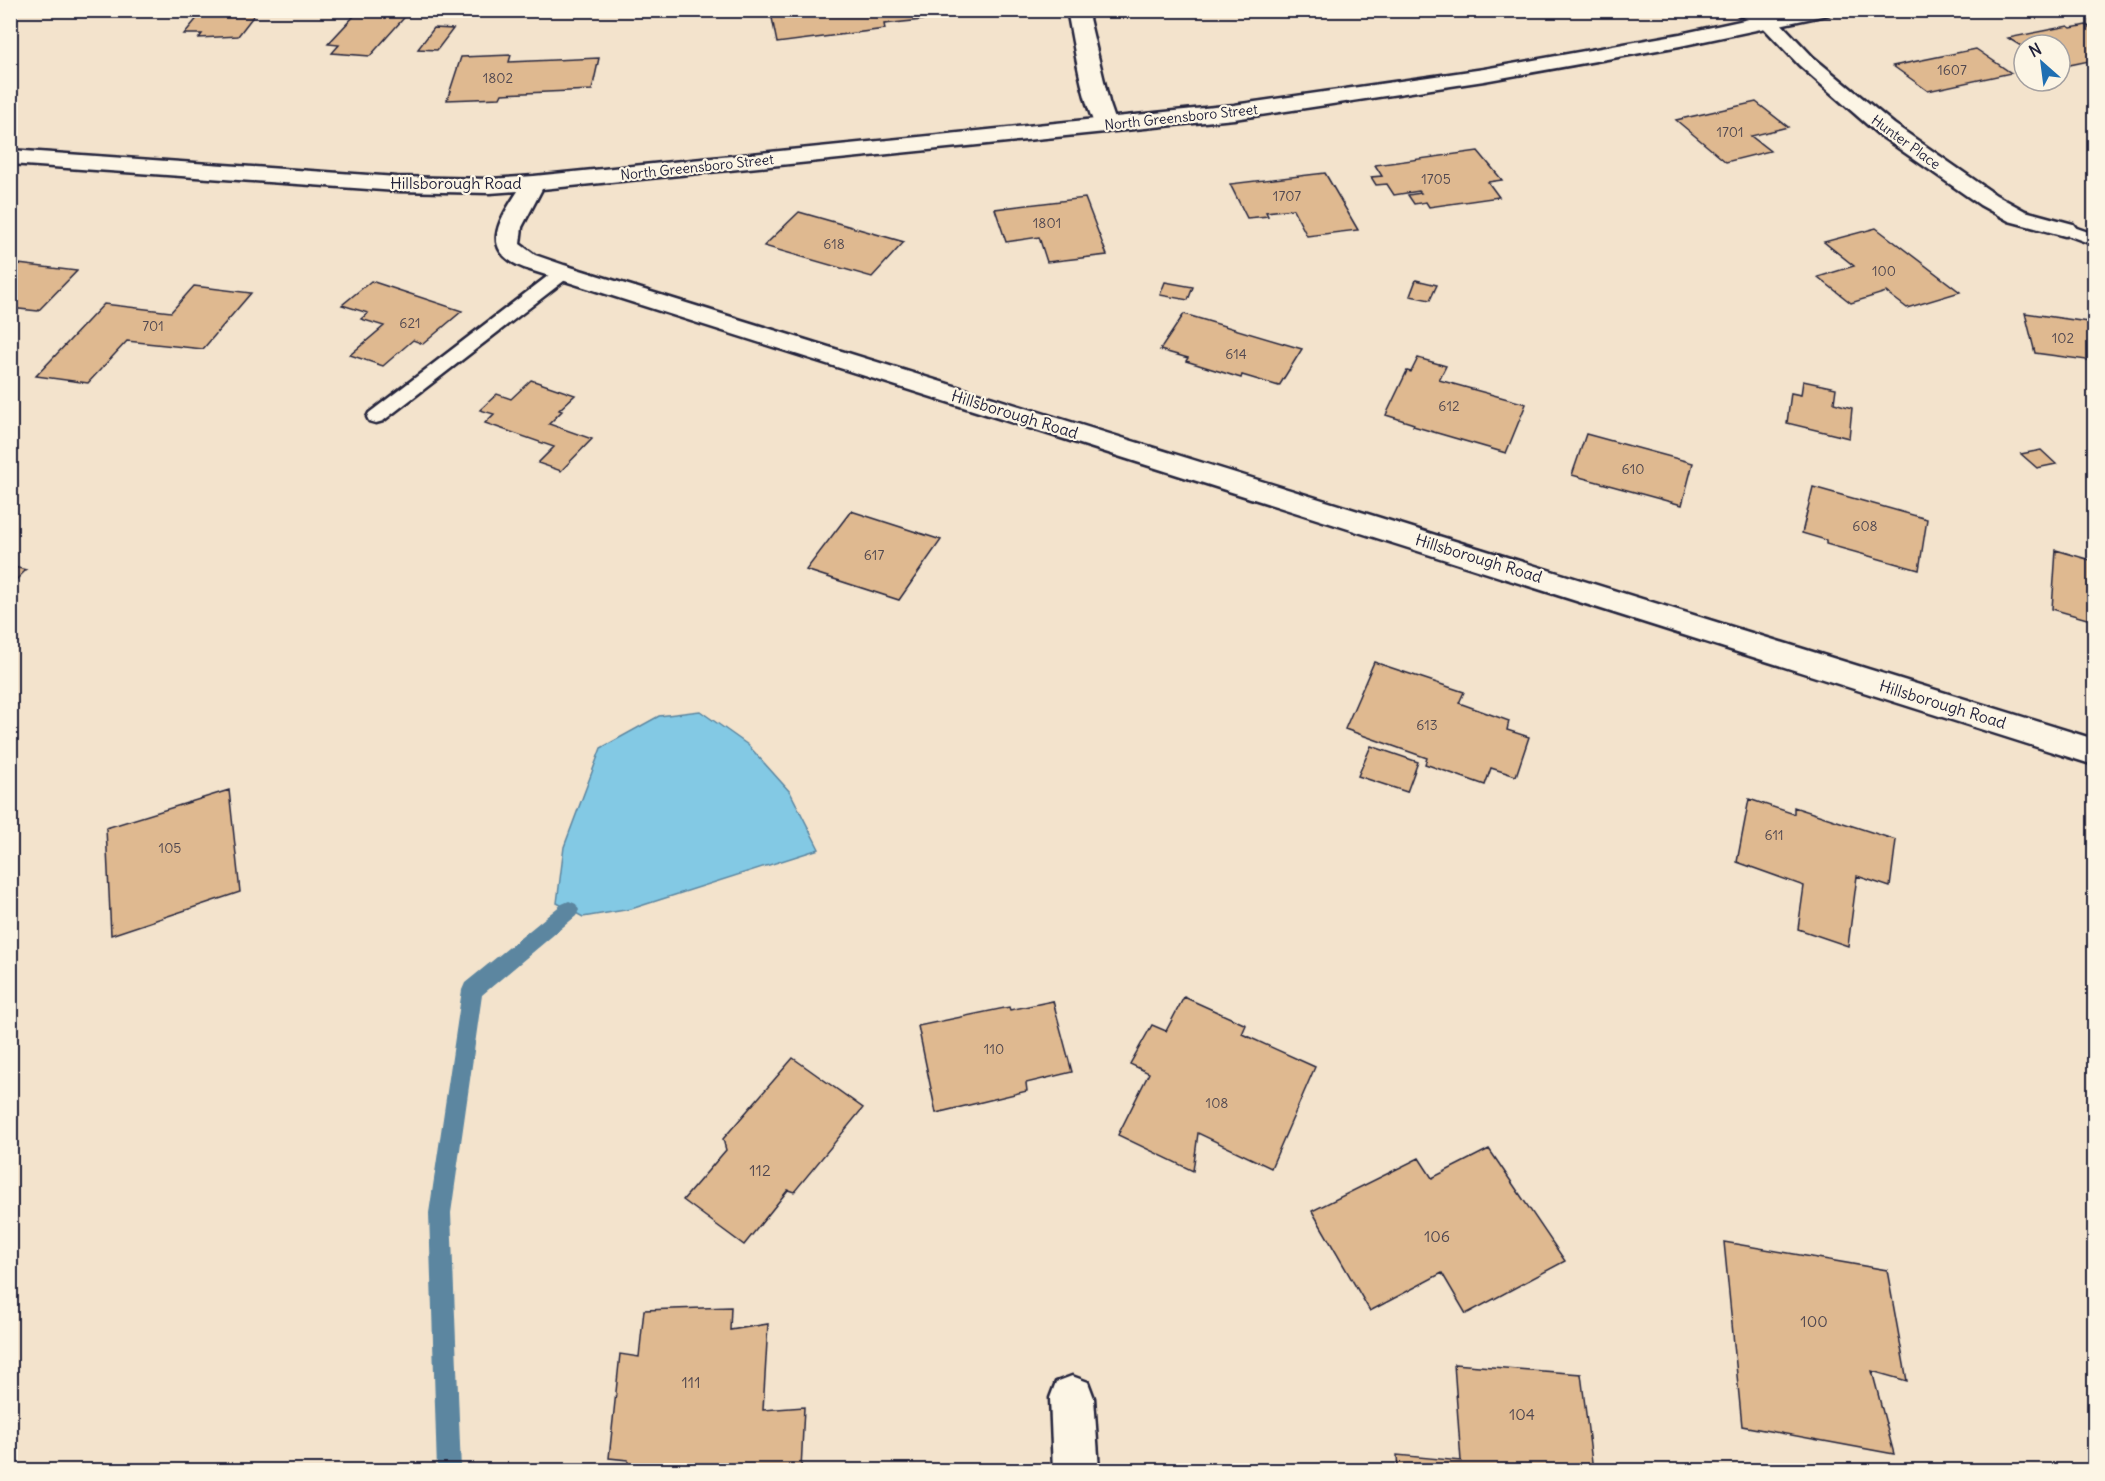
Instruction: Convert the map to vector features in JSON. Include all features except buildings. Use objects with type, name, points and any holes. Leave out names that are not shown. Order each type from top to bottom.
[{"type":"street","points":[[1077,10],[1098,102],[1106,125]]},
{"type":"street","points":[[1744,10],[1767,16]]},
{"type":"street","name":"North Greensboro Street","points":[[534,183],[1234,112],[1472,77],[1767,16],[1822,10]]},
{"type":"street","name":"Hunter Place","points":[[1767,16],[1806,61],[1886,129],[1988,200],[2017,216],[2065,229]]},
{"type":"street","name":"Hillsborough Road","points":[[10,157],[397,184],[490,186],[534,183]]},
{"type":"street","name":"Hillsborough Road","points":[[534,183],[512,221],[507,243],[518,255],[563,273],[2094,752]]},
{"type":"street","points":[[1072,1398],[1076,1470]]},
{"type":"lane","points":[[2065,229],[2094,240]]},
{"type":"lane","points":[[376,417],[563,273]]},
{"type":"water","points":[[700,711],[748,745],[790,792],[819,849],[631,909],[583,917],[557,903],[564,847],[601,748],[659,716]]},
{"type":"waterway","points":[[449,1470],[440,1213],[472,990],[569,910]]}]
